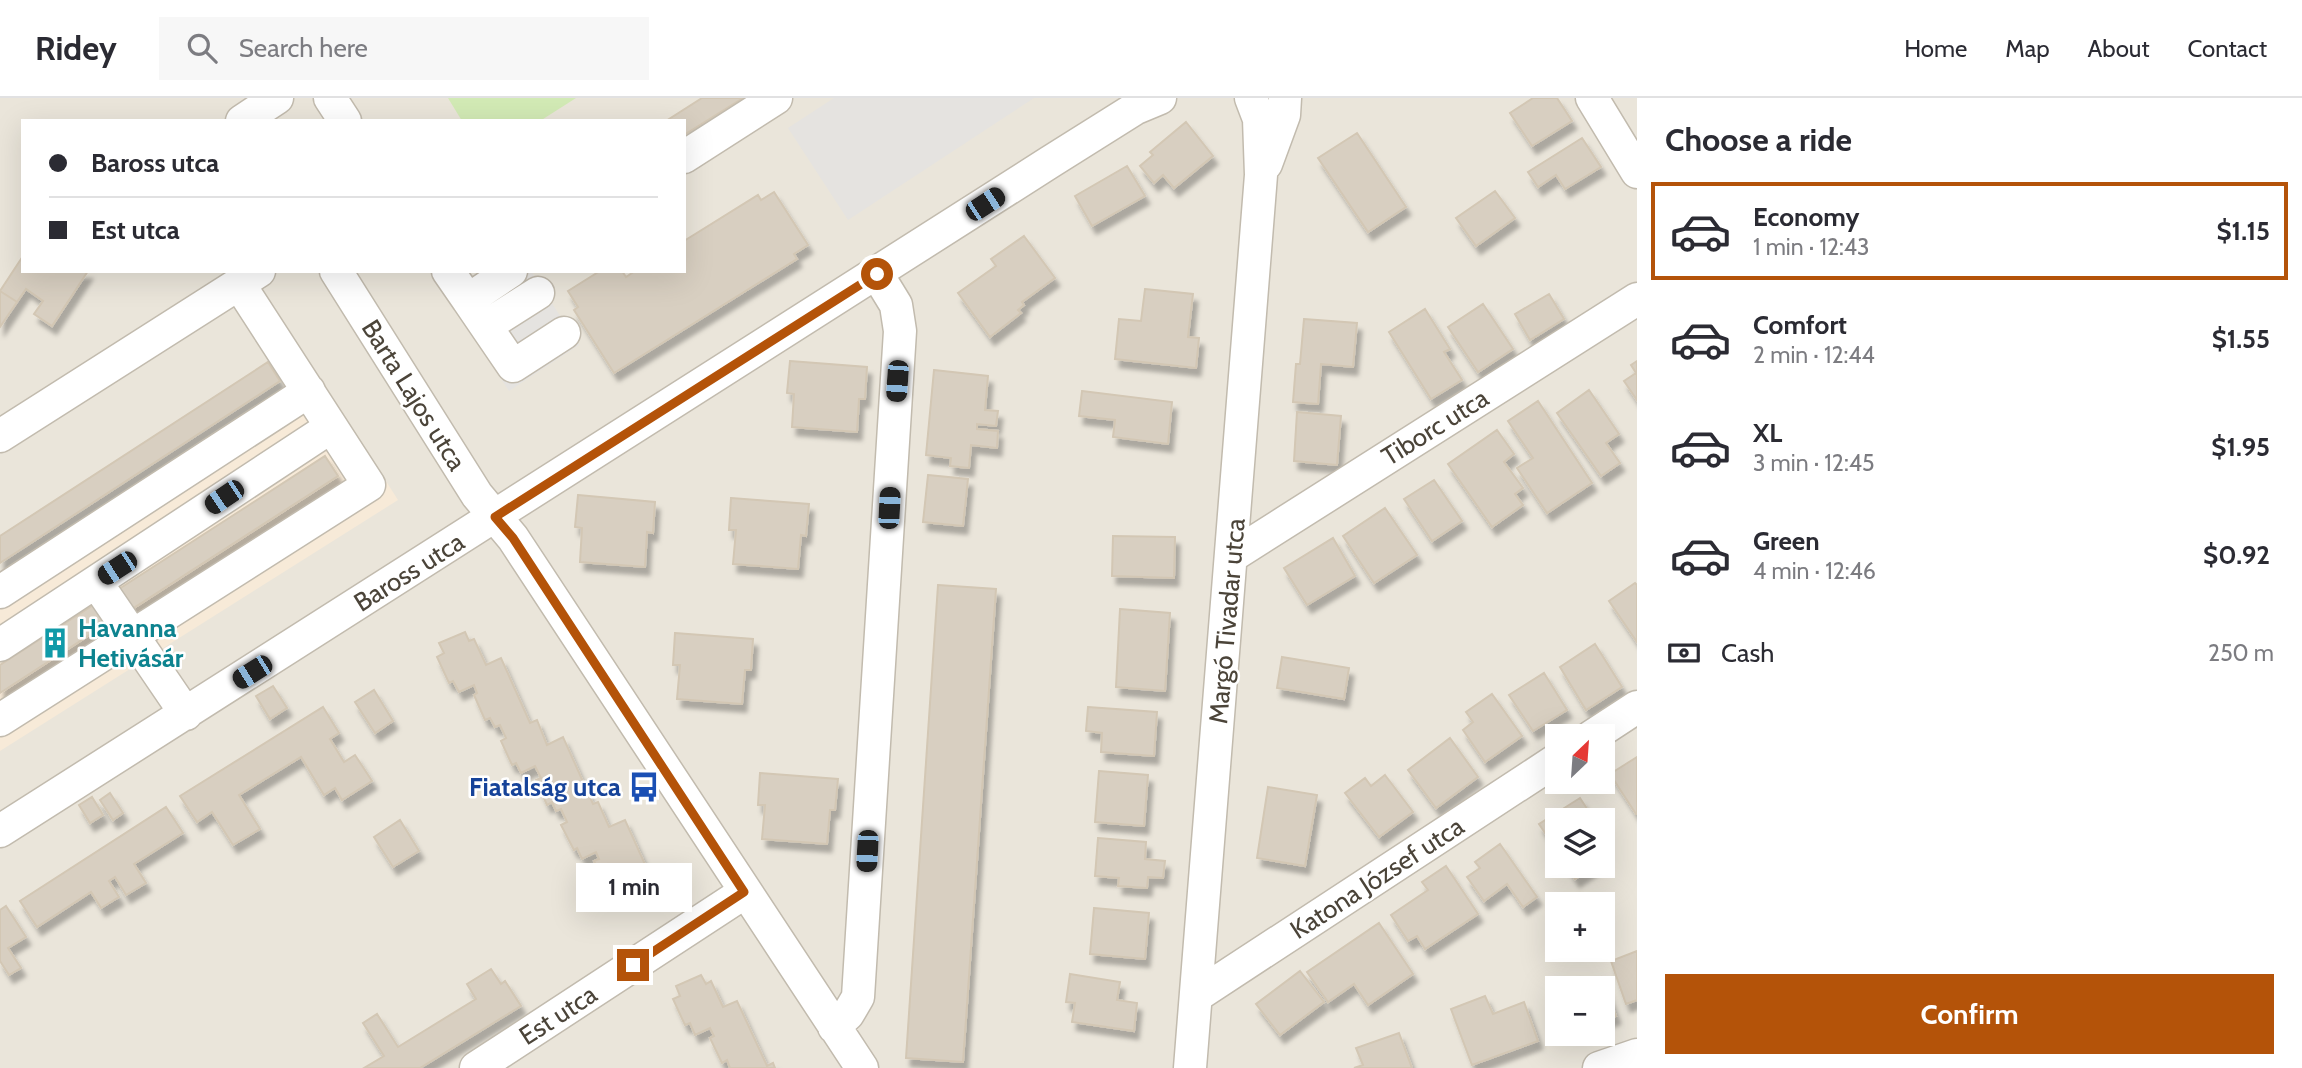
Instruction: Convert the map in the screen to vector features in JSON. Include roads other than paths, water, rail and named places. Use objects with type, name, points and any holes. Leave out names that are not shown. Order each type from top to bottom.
[{"type":"street","points":[[227,98],[241,119]]},
{"type":"street","points":[[245,119],[277,98]]},
{"type":"street","points":[[330,98],[344,119]]},
{"type":"street","points":[[686,156],[776,98]]},
{"type":"street","name":"Margó Tivadar utca","points":[[1190,1068],[1233,556],[1261,174],[1259,119],[1251,98]]},
{"type":"street","name":"Margó Tivadar utca","points":[[1261,174],[1284,115],[1285,98]]},
{"type":"street","points":[[1592,98],[1637,172]]},
{"type":"street","name":"Baross utca","points":[[0,831],[1147,101]]},
{"type":"street","name":"Barta Lajos utca","points":[[337,273],[477,495],[513,538],[862,1068]]},
{"type":"street","points":[[449,273],[513,366],[564,333]]},
{"type":"street","points":[[468,300],[508,273]]},
{"type":"street","points":[[834,1027],[848,1014],[858,997],[900,331],[896,305],[877,274]]},
{"type":"street","points":[[0,436],[249,277],[309,391],[369,485],[0,720]]},
{"type":"street","points":[[486,326],[538,293]]},
{"type":"street","name":"Tiborc utca","points":[[1233,556],[1637,299]]},
{"type":"street","points":[[0,592],[309,391]]},
{"type":"street","points":[[0,645],[331,427]]},
{"type":"street","points":[[96,582],[186,714]]},
{"type":"street","points":[[1611,724],[1637,707]]},
{"type":"street","name":"Katona József utca","points":[[1196,996],[1545,768]]},
{"type":"street","name":"Est utca","points":[[476,1068],[744,892]]},
{"type":"street","points":[[1599,1068],[1637,1055]]},
{"type":"place","name":"Havanna Hetivásár","points":[[55,643]]},
{"type":"place","name":"Fiatalság utca","points":[[644,787]]}]
